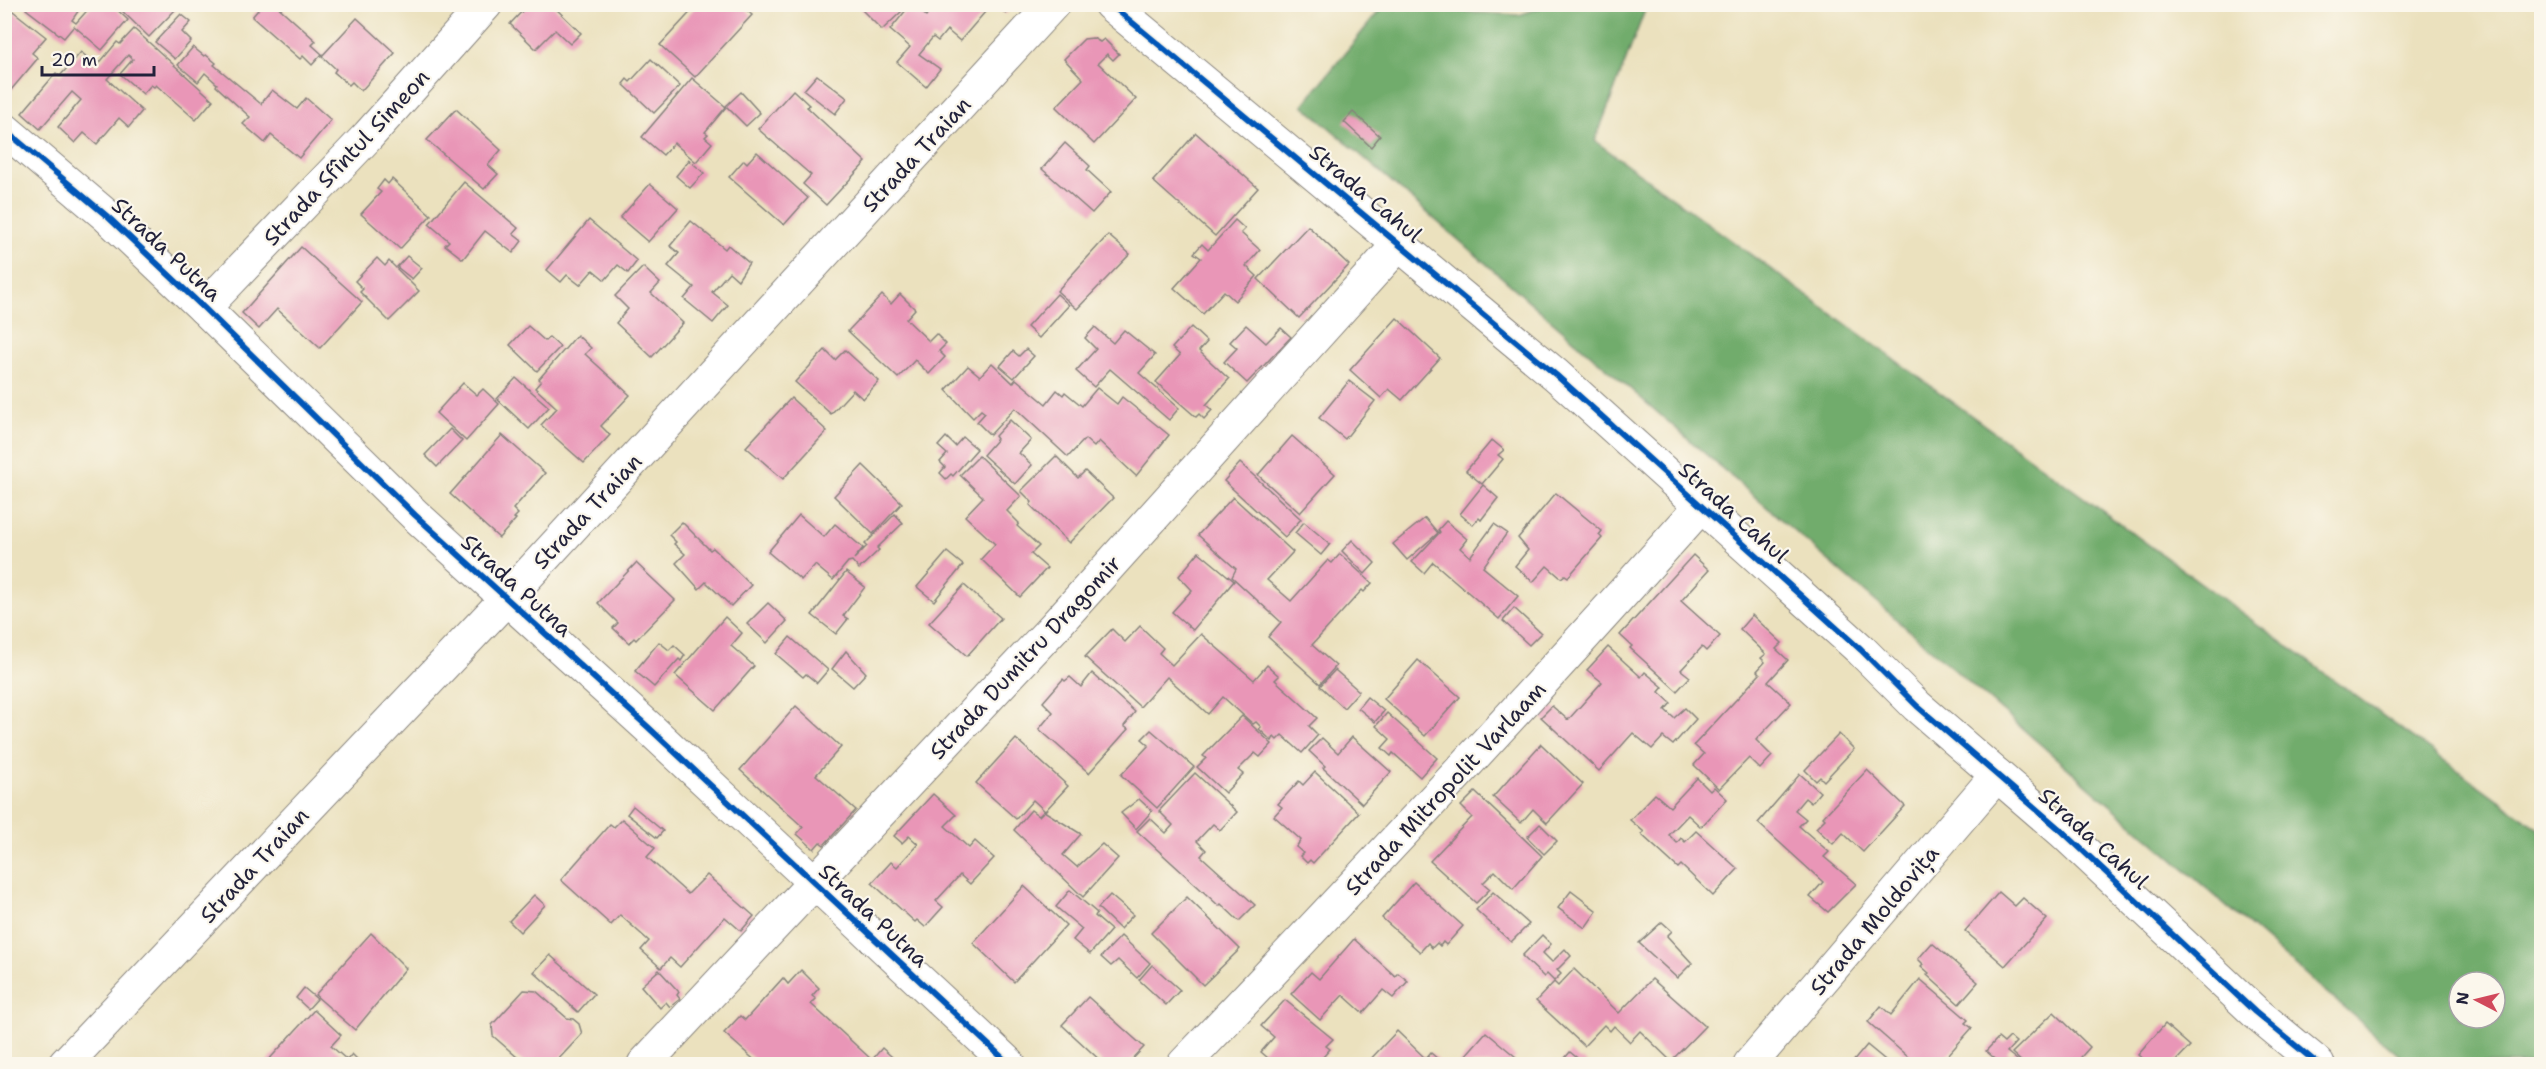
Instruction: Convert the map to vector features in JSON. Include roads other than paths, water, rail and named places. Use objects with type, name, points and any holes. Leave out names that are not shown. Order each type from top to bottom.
[{"type":"main road","name":"Strada Sfîntul Simeon","points":[[204,308],[368,136],[486,4]]},
{"type":"main road","name":"Strada Trаian","points":[[65,1065],[505,600],[1053,4]]},
{"type":"main road","name":"Strada Cahul","points":[[1110,4],[1556,375],[1861,650],[1917,706],[2063,832],[2255,1012],[2318,1065]]},
{"type":"main road","name":"Strada Putna","points":[[4,129],[108,217],[204,308],[391,493],[505,600],[648,727],[1009,1065]]},
{"type":"main road","name":"Strada Dumitru Dragomir","points":[[644,1065],[1054,627],[1399,244]]},
{"type":"main road","name":"Strada Mitropolit Varlaam","points":[[1184,1065],[1338,904],[1565,659],[1701,506]]},
{"type":"main road","name":"Strada Moldovița","points":[[1750,1065],[1997,775]]}]
